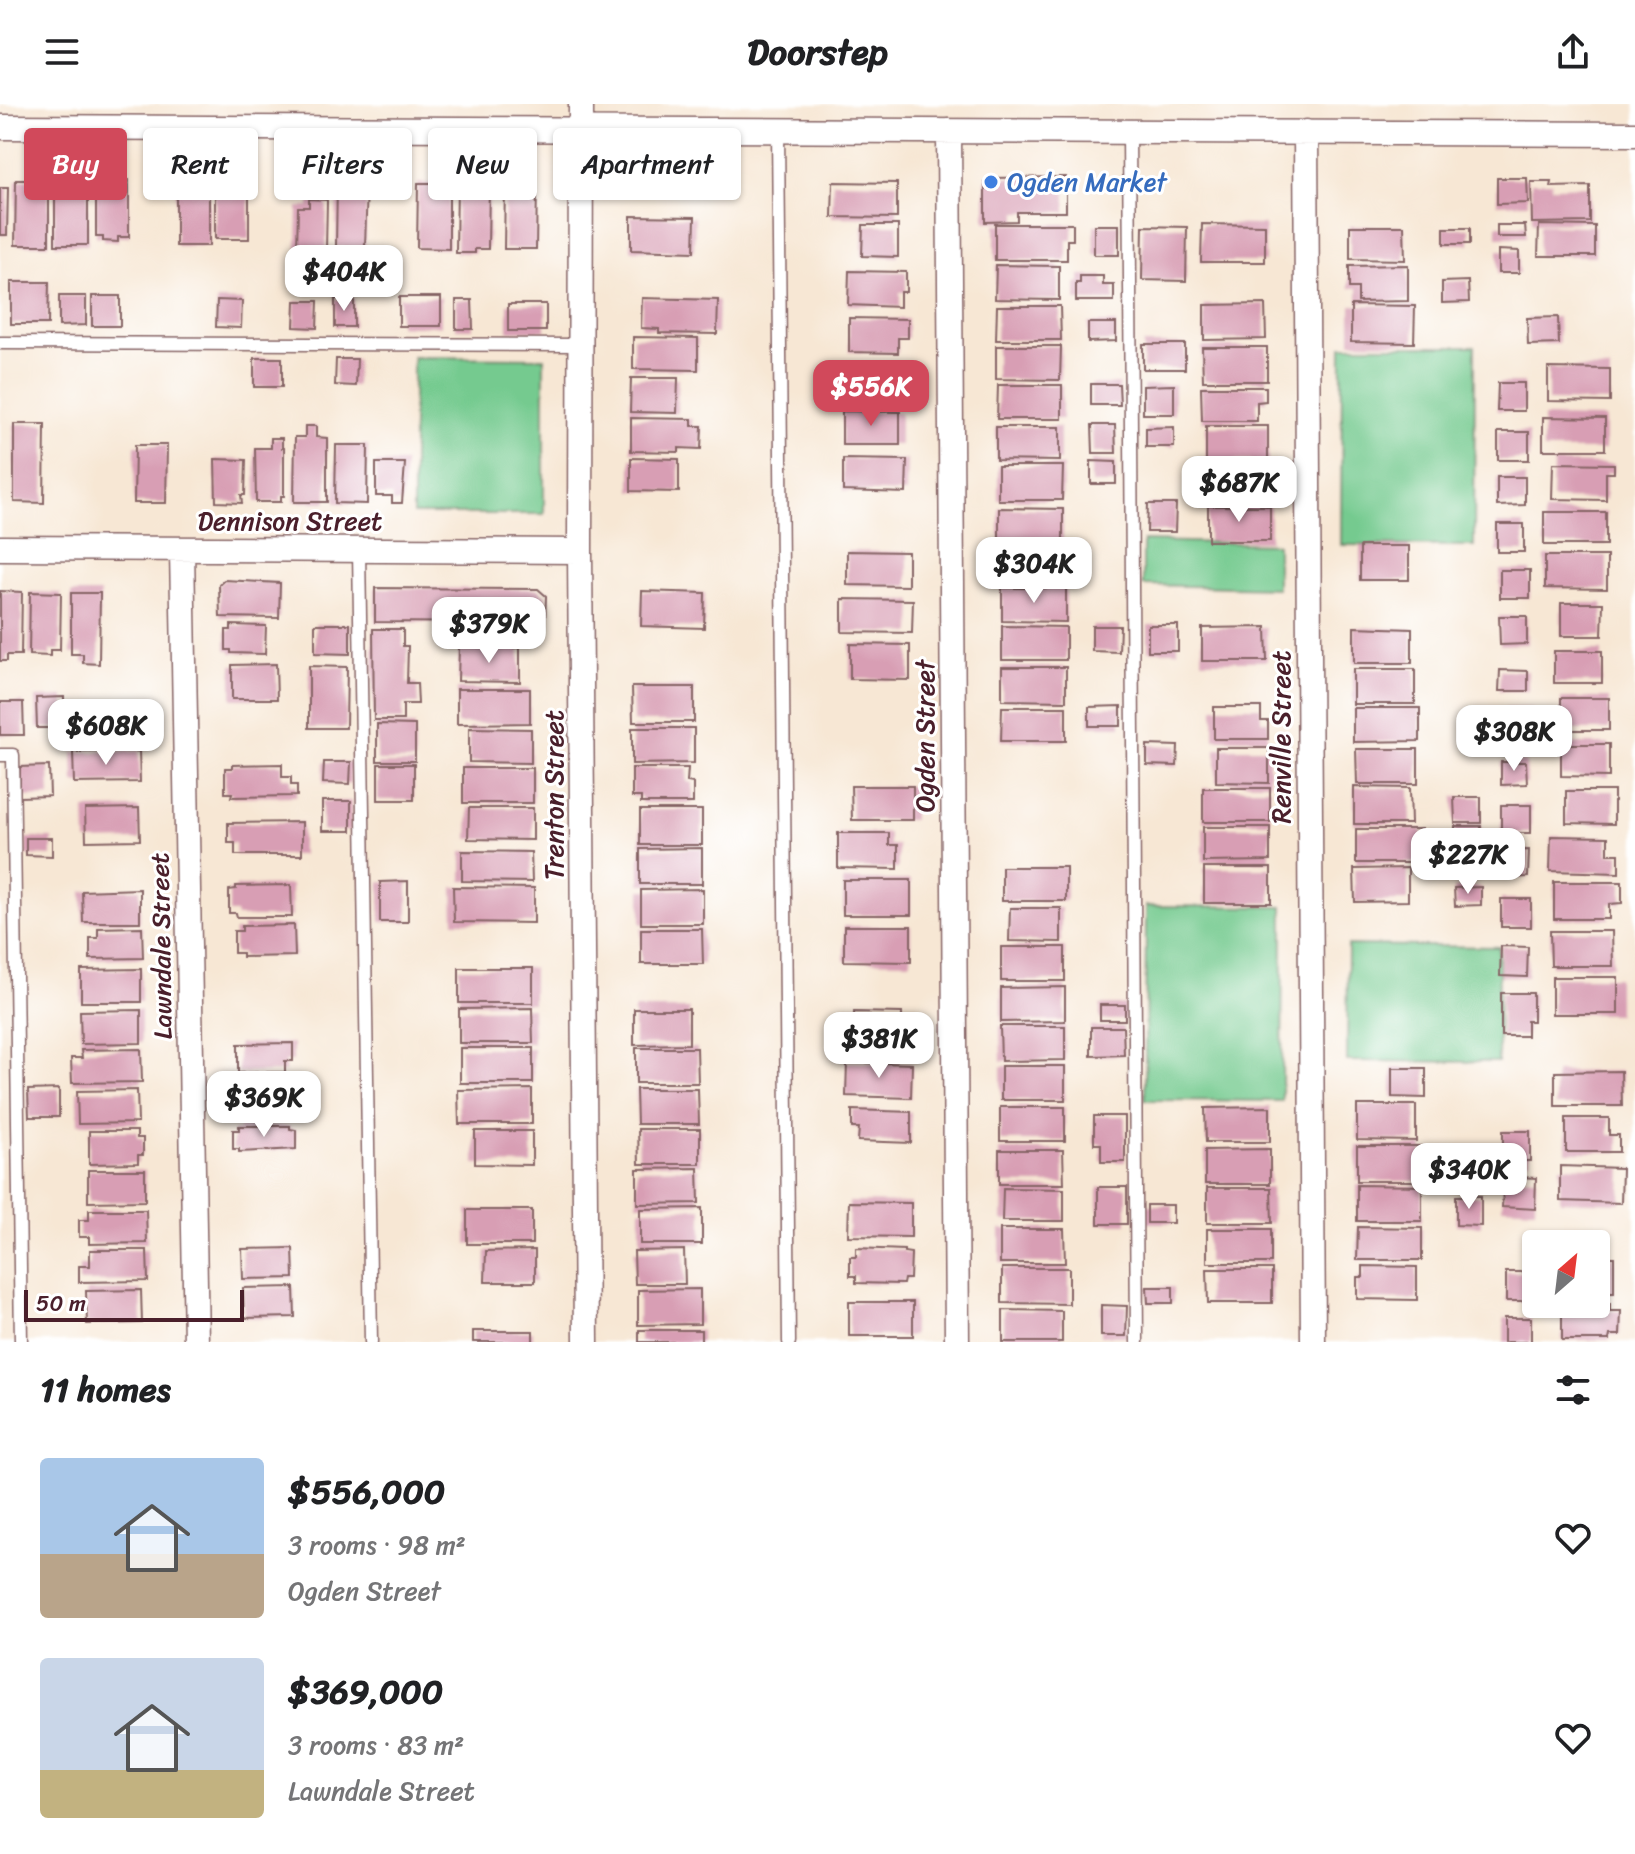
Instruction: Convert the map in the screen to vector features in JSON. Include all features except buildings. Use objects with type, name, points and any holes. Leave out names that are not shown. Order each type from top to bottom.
[{"type":"street","name":"Trenton Street","points":[[581,104],[581,128]]},
{"type":"street","points":[[0,127],[553,129]]},
{"type":"street","points":[[741,130],[1635,134]]},
{"type":"street","name":"Ogden Street","points":[[949,131],[957,1342]]},
{"type":"street","name":"Renville Street","points":[[1306,132],[1313,1342]]},
{"type":"street","name":"Trenton Street","points":[[581,200],[580,551],[586,1342]]},
{"type":"street","name":"Dennison Street","points":[[0,548],[580,551]]},
{"type":"street","name":"Lawndale Street","points":[[182,549],[196,1342]]},
{"type":"lane","points":[[778,130],[789,1342]]},
{"type":"lane","points":[[1129,131],[1137,1342]]},
{"type":"lane","points":[[0,343],[581,345]]},
{"type":"lane","points":[[359,550],[371,1342]]},
{"type":"lane","points":[[0,755],[13,755],[21,1342]]},
{"type":"green space","points":[[1342,346],[1475,346],[1474,546],[1341,545]]},
{"type":"green space","points":[[413,357],[544,358],[544,514],[413,514]]},
{"type":"green space","points":[[1143,541],[1277,544],[1277,588],[1143,585]]},
{"type":"green space","points":[[1146,906],[1283,907],[1282,1101],[1145,1100]]},
{"type":"green space","points":[[1348,945],[1499,947],[1498,1062],[1347,1061]]},
{"type":"place","name":"Ogden Market","points":[[991,182]]}]
